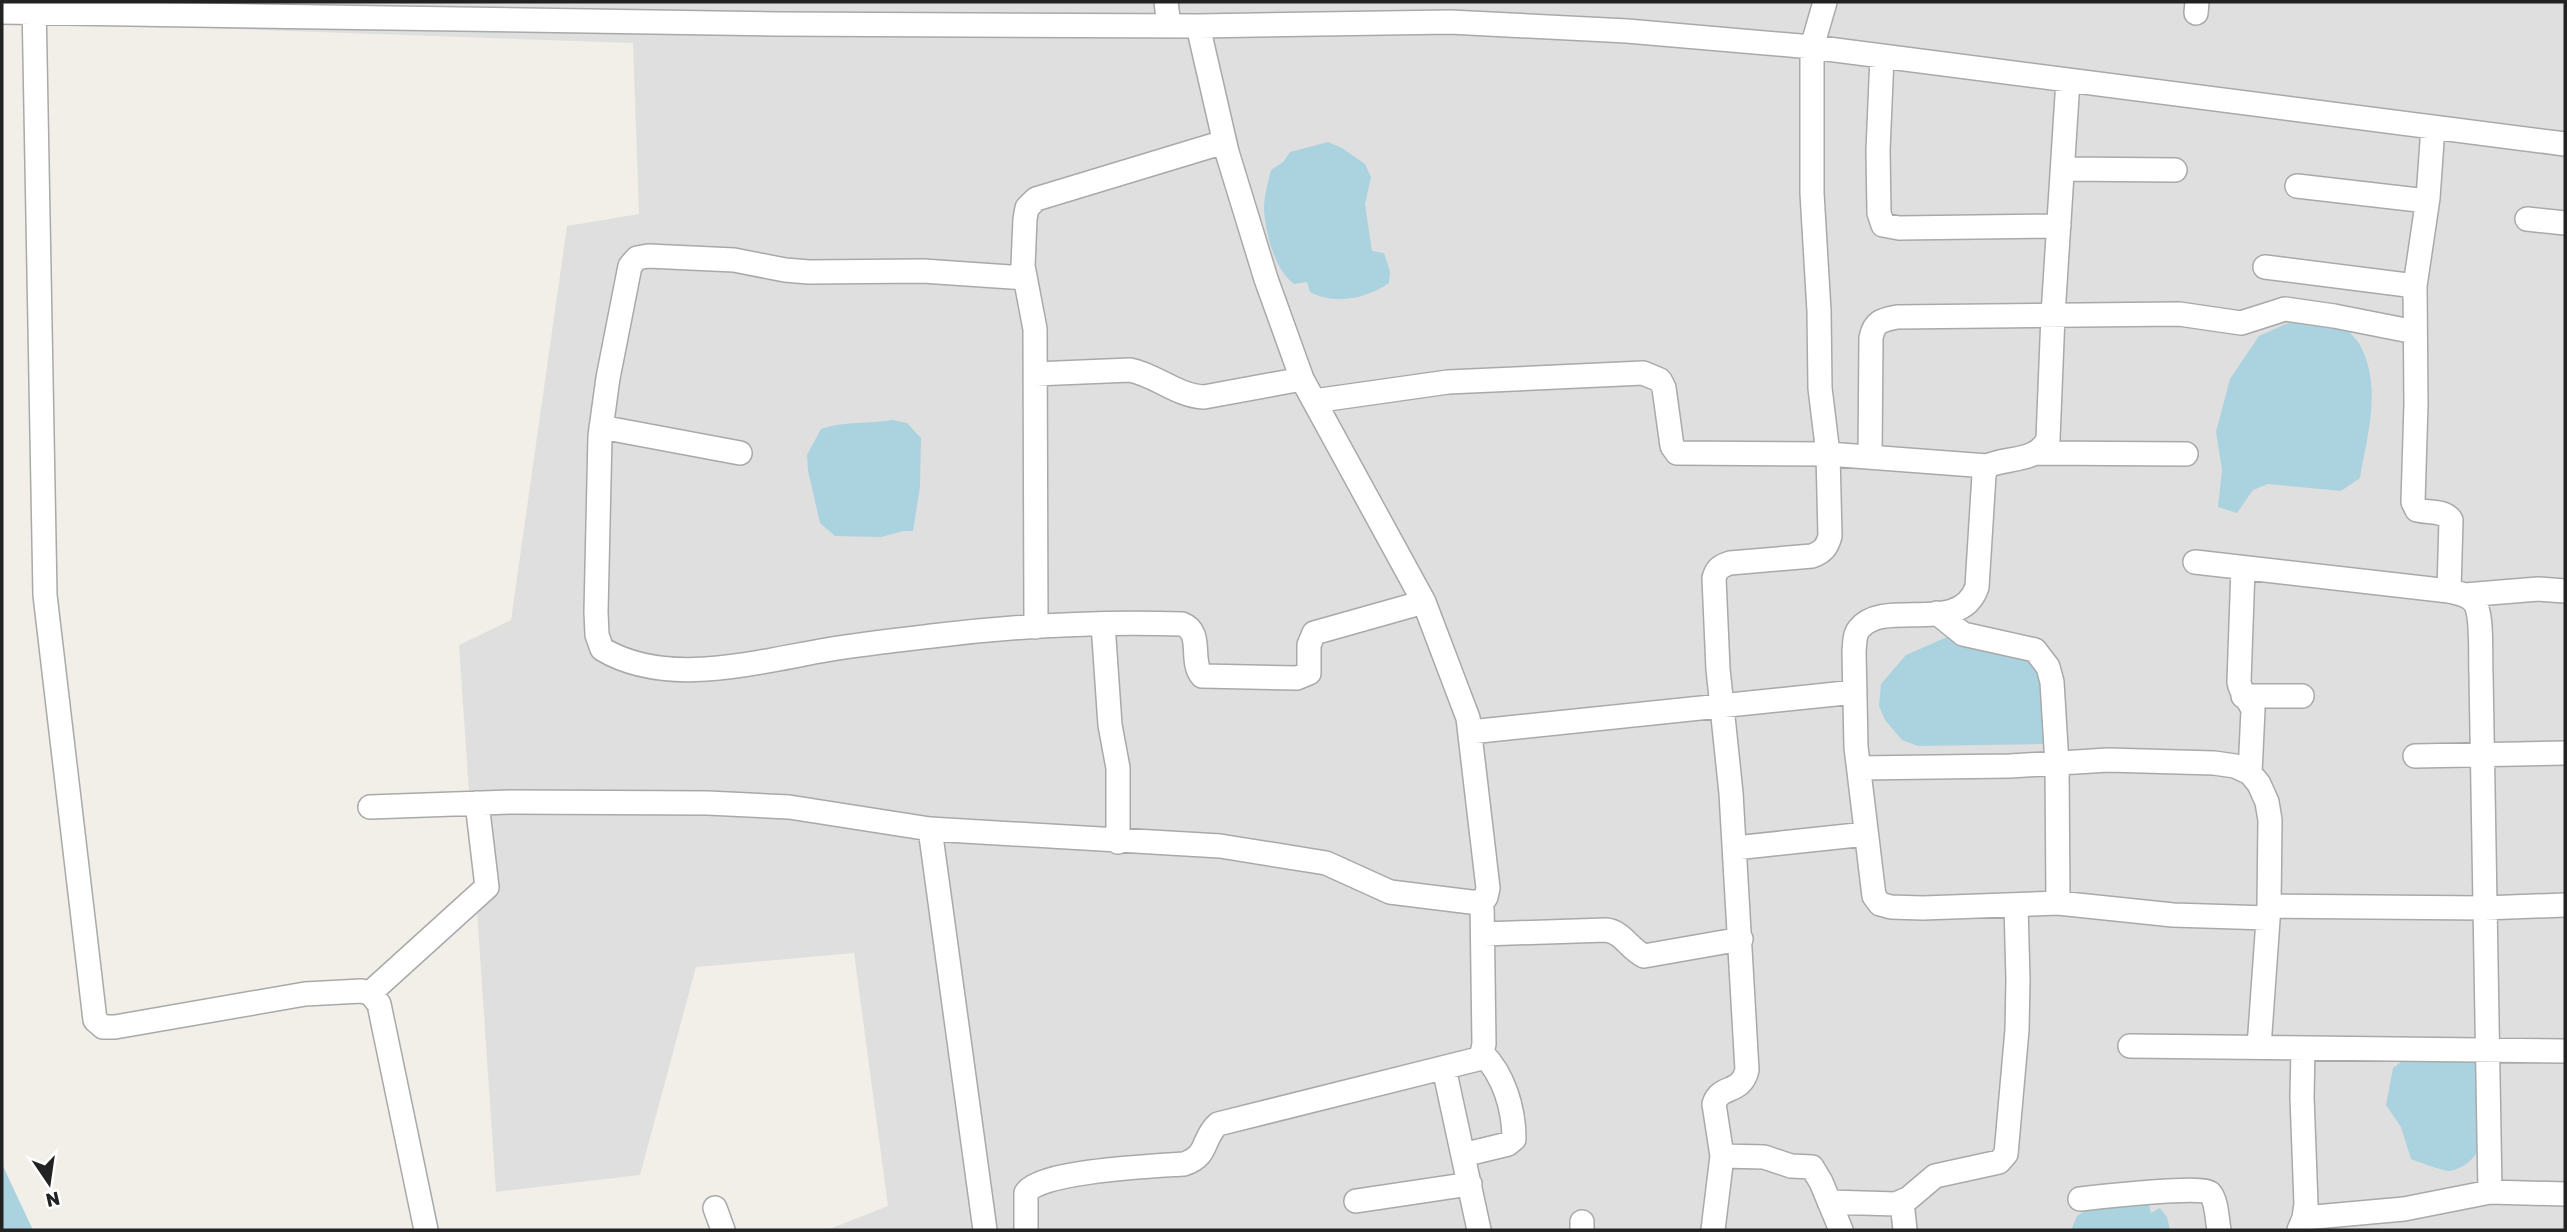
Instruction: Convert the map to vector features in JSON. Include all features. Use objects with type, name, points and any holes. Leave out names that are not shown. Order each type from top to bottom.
[{"type":"street","points":[[1166,2],[1169,26]]},
{"type":"street","points":[[1713,1230],[1721,1156],[1715,1098],[1720,1093],[1739,1086],[1744,1081],[1747,1070],[1735,848],[1714,591],[1716,570],[1730,563],[1812,556],[1821,553],[1828,546],[1830,536],[1828,454],[1820,388],[1819,311],[1812,192],[1812,47],[1825,2]]},
{"type":"street","points":[[2,12],[34,7],[779,13],[1169,26],[1450,22],[1627,31],[1812,47],[2565,144]]},
{"type":"street","points":[[34,7],[45,595],[95,1020],[103,1027],[115,1027],[305,994],[361,991],[370,993],[379,1004],[426,1230]]},
{"type":"street","points":[[1026,1230],[1026,1193],[1035,1183],[1075,1175],[1184,1164],[1196,1160],[1202,1154],[1218,1124],[1478,1059],[1482,1053],[1482,902],[1488,887],[1468,718],[1424,602],[1302,379],[1266,279],[1224,142],[1198,26]]},
{"type":"street","points":[[1882,57],[1878,163],[1879,213],[1883,225],[1899,228],[2059,226]]},
{"type":"street","points":[[2037,453],[2044,447],[2050,426],[2053,315],[2068,80]]},
{"type":"street","points":[[2433,127],[2427,201],[2415,286],[2413,502],[2417,510],[2443,514],[2451,520],[2457,593]]},
{"type":"street","points":[[1035,627],[1035,374],[1033,311],[1025,278],[1027,208],[1036,199],[1224,142]]},
{"type":"street","points":[[2063,169],[2175,170]]},
{"type":"street","points":[[2297,186],[2427,201]]},
{"type":"street","points":[[2527,219],[2565,223]]},
{"type":"street","points":[[1025,278],[888,270],[809,272],[734,260],[648,256],[637,258],[630,266],[601,427],[597,635],[601,649],[615,657],[661,668],[692,669],[745,664],[829,649],[935,635],[1035,627],[1155,623],[1189,626],[1195,638],[1197,667],[1202,676],[1297,678],[1309,673],[1310,645],[1314,633],[1424,602]]},
{"type":"street","points":[[2265,267],[2415,286]]},
{"type":"street","points":[[1870,457],[1871,338],[1873,327],[1880,320],[1897,317],[2179,314],[2241,323],[2285,309],[2415,332]]},
{"type":"street","points":[[1035,374],[1130,370],[1187,395],[1204,397],[1302,379]]},
{"type":"street","points":[[1314,401],[1448,382],[1643,373],[1660,380],[1664,388],[1672,446],[1677,453],[1828,454],[1987,466],[2037,453],[2186,454]]},
{"type":"street","points":[[601,427],[740,453]]},
{"type":"street","points":[[1987,466],[1984,475],[1977,587],[1973,600],[1964,608],[1881,618],[1859,628],[1854,651],[1858,768],[1871,883],[1874,896],[1880,904],[1923,908],[2058,903],[2173,915],[2565,905]]},
{"type":"street","points":[[2195,562],[2457,593],[2538,589],[2565,591]]},
{"type":"street","points":[[2243,568],[2239,682],[2254,717],[2250,773]]},
{"type":"street","points":[[2457,593],[2473,601],[2478,616],[2490,1192]]},
{"type":"street","points":[[1937,613],[1963,634],[2022,645],[2035,650],[2042,657],[2052,682],[2057,764],[2058,903]]},
{"type":"street","points":[[1103,624],[1110,725],[1118,768],[1118,842]]},
{"type":"street","points":[[1470,732],[1855,692]]},
{"type":"street","points":[[2243,696],[2301,696]]},
{"type":"street","points":[[2415,756],[2565,753]]},
{"type":"street","points":[[1858,768],[2057,764],[2108,760],[2214,763],[2235,766],[2250,773],[2263,793],[2270,820],[2269,912],[2259,1047]]},
{"type":"street","points":[[370,993],[487,887],[477,803]]},
{"type":"street","points":[[370,807],[477,803],[708,803],[775,806],[930,829],[1220,846],[1326,863],[1390,892],[1482,902]]},
{"type":"street","points":[[930,829],[985,1230]]},
{"type":"street","points":[[1735,848],[1866,834]]},
{"type":"street","points":[[1829,1202],[1859,1201],[1890,1205],[1902,1202],[1935,1176],[1999,1162],[2006,1154],[2017,1030],[2016,905]]},
{"type":"street","points":[[1483,934],[1614,931],[1644,956],[1741,939]]},
{"type":"street","points":[[2130,1046],[2565,1051]]},
{"type":"street","points":[[2303,1048],[2306,1204],[2302,1224],[2405,1220],[2490,1192],[2565,1194]]},
{"type":"street","points":[[1464,1155],[1508,1144],[1514,1139],[1503,1081],[1493,1064],[1482,1053]]},
{"type":"street","points":[[1444,1068],[1479,1230]]},
{"type":"street","points":[[1721,1156],[1765,1157],[1791,1166],[1812,1167],[1841,1230]]},
{"type":"street","points":[[1356,1201],[1470,1184]]},
{"type":"street","points":[[2080,1199],[2188,1190],[2207,1191],[2214,1202],[2219,1230]]},
{"type":"street","points":[[1902,1202],[1905,1230]]},
{"type":"street","points":[[715,1208],[723,1230]]},
{"type":"shaded area","points":[[2,2],[2565,2],[2565,1230],[827,1230],[888,1206],[854,953],[696,967],[640,1175],[496,1192],[459,645],[511,620],[567,226],[639,214],[633,43],[2,21]]},
{"type":"water","points":[[1328,142],[1365,164],[1371,177],[1365,204],[1372,251],[1384,253],[1390,271],[1389,283],[1370,293],[1350,298],[1319,296],[1310,292],[1307,282],[1294,284],[1287,278],[1276,261],[1265,218],[1265,199],[1271,170],[1283,162],[1290,152]]},
{"type":"water","points":[[2309,321],[2348,330],[2360,345],[2367,363],[2371,379],[2371,412],[2360,478],[2341,491],[2268,484],[2253,490],[2237,513],[2218,507],[2222,470],[2216,432],[2230,379],[2259,336],[2288,323]]},
{"type":"water","points":[[892,420],[907,423],[921,438],[920,487],[913,531],[881,537],[835,536],[820,523],[807,455],[821,429]]},
{"type":"water","points":[[1947,637],[2018,649],[2044,675],[2049,736],[2043,744],[1918,746],[1902,740],[1885,720],[1879,706],[1881,684],[1906,655]]},
{"type":"water","points":[[2410,1055],[2480,1058],[2480,1147],[2464,1166],[2446,1171],[2411,1159],[2401,1127],[2386,1105],[2393,1068]]},
{"type":"water","points":[[2,1164],[33,1230],[2,1230]]},
{"type":"water","points":[[2142,1202],[2149,1204],[2151,1213],[2160,1208],[2167,1217],[2170,1230],[2071,1230],[2077,1216],[2091,1207]]}]
